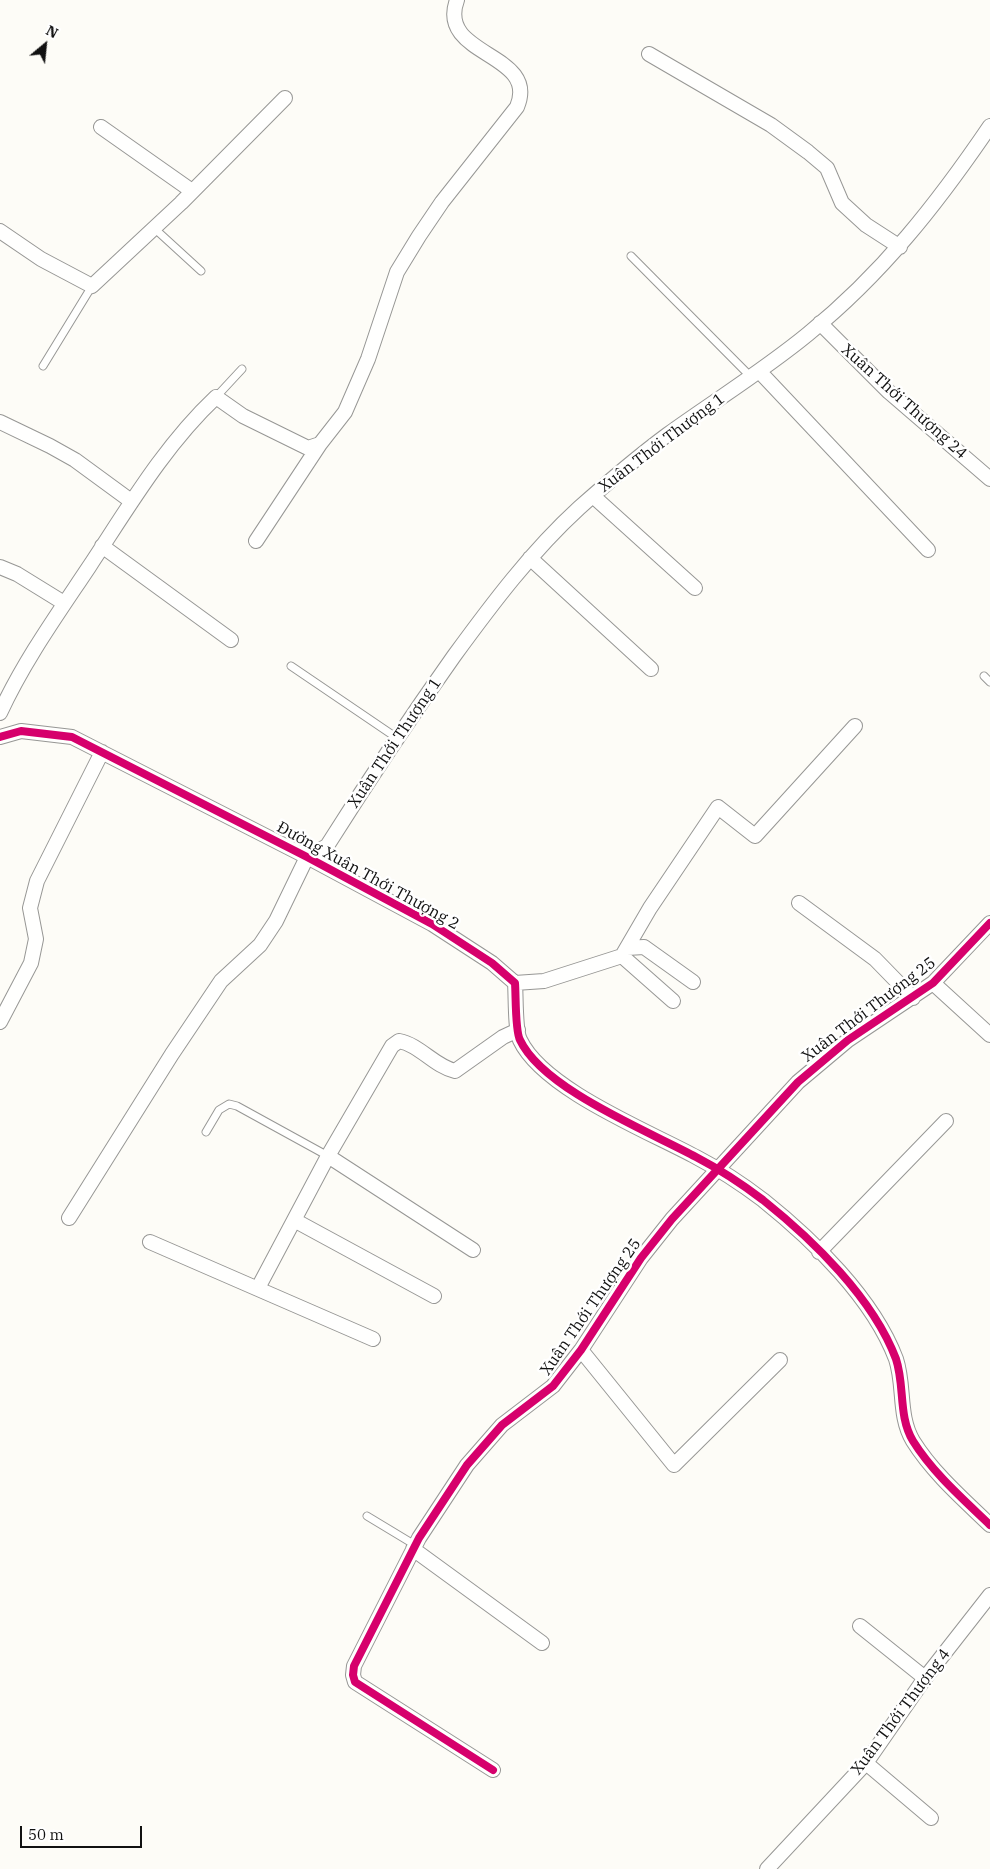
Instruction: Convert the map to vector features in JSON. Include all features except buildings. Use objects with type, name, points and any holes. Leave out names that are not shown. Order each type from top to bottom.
[{"type":"street","points":[[256,541],[320,444],[344,412],[368,359],[397,272],[418,236],[442,202],[517,107],[520,98],[520,84],[516,76],[508,67],[468,41],[455,26],[453,18],[457,0]]},
{"type":"street","points":[[649,54],[771,125],[808,152],[827,168],[842,203],[866,225],[900,247]]},
{"type":"street","points":[[0,232],[41,258],[92,286],[192,191],[285,98]]},
{"type":"street","name":"Xuân Thới Thượng 1","points":[[308,857],[327,846],[397,738],[493,602],[530,558],[593,496],[666,436],[755,374],[820,323],[874,275],[932,208],[990,126]]},
{"type":"street","points":[[101,127],[192,191]]},
{"type":"street","name":"Xuân Thới Thượng 24","points":[[820,323],[889,392],[990,479]]},
{"type":"street","points":[[755,374],[928,550]]},
{"type":"street","points":[[0,714],[37,643],[131,501],[183,431],[216,396],[243,416],[308,448],[320,444]]},
{"type":"street","points":[[0,422],[75,460],[131,501]]},
{"type":"street","points":[[593,496],[694,588]]},
{"type":"street","points":[[102,546],[231,640]]},
{"type":"street","points":[[530,558],[651,669]]},
{"type":"street","points":[[0,567],[16,574],[64,603]]},
{"type":"street","points":[[625,952],[650,908],[718,807],[755,836],[855,726]]},
{"type":"street","name":"Đường Xuân Thới Thượng 2","points":[[0,737],[21,731],[72,737],[308,857],[432,924],[492,963],[515,984]]},
{"type":"street","points":[[0,1022],[31,963],[36,939],[30,908],[37,881],[102,752]]},
{"type":"street","points":[[69,1218],[172,1054],[221,981],[260,945],[276,921],[308,857]]},
{"type":"street","points":[[799,903],[875,959],[913,998]]},
{"type":"street","name":"Xuân Thới Thượng 25","points":[[493,1770],[355,1682],[353,1678],[354,1666],[414,1547],[479,1449],[502,1425],[553,1386],[581,1350],[641,1258],[672,1219],[739,1148],[777,1103],[814,1067],[848,1040],[933,983],[990,923]]},
{"type":"street","points":[[693,982],[644,947],[544,981],[515,984],[519,1038],[528,1054],[544,1071],[609,1112],[718,1169],[763,1200],[850,1282],[873,1314],[896,1361],[904,1416],[912,1439],[933,1468],[990,1525]]},
{"type":"street","points":[[625,952],[673,1001]]},
{"type":"street","points":[[933,983],[990,1035]]},
{"type":"street","points":[[258,1288],[328,1156],[392,1046],[399,1041],[407,1042],[446,1069],[454,1071],[462,1068],[503,1037],[518,1030]]},
{"type":"street","points":[[819,1252],[946,1121]]},
{"type":"street","points":[[328,1156],[473,1250]]},
{"type":"street","points":[[294,1220],[434,1296]]},
{"type":"street","points":[[150,1242],[373,1339]]},
{"type":"street","points":[[581,1350],[674,1464],[780,1360]]},
{"type":"street","points":[[414,1547],[542,1643]]},
{"type":"street","name":"Xuân Thới Thượng 4","points":[[767,1869],[866,1763],[925,1678],[990,1595]]},
{"type":"street","points":[[860,1626],[925,1678]]},
{"type":"street","points":[[866,1763],[931,1818]]},
{"type":"lane","points":[[154,228],[201,271]]},
{"type":"lane","points":[[631,256],[755,374]]},
{"type":"lane","points":[[43,366],[92,286]]},
{"type":"lane","points":[[216,396],[242,368]]},
{"type":"lane","points":[[291,666],[397,738]]},
{"type":"lane","points":[[984,676],[990,682]]},
{"type":"lane","points":[[206,1132],[219,1110],[229,1104],[237,1106],[328,1156]]},
{"type":"lane","points":[[367,1516],[414,1547]]},
{"type":"cycle path","points":[[0,737],[21,731],[72,737],[307,857],[432,924],[492,963],[515,983],[518,1036],[532,1058],[550,1075],[573,1092],[599,1107],[705,1162],[739,1183],[763,1200],[802,1233],[840,1272],[873,1314],[886,1336],[896,1359],[899,1369],[905,1421],[913,1441],[939,1475],[990,1525]]},
{"type":"cycle path","points":[[493,1770],[355,1682],[353,1675],[354,1666],[419,1538],[467,1465],[502,1425],[553,1386],[581,1350],[641,1258],[672,1219],[798,1082],[848,1040],[933,983],[990,923]]}]
